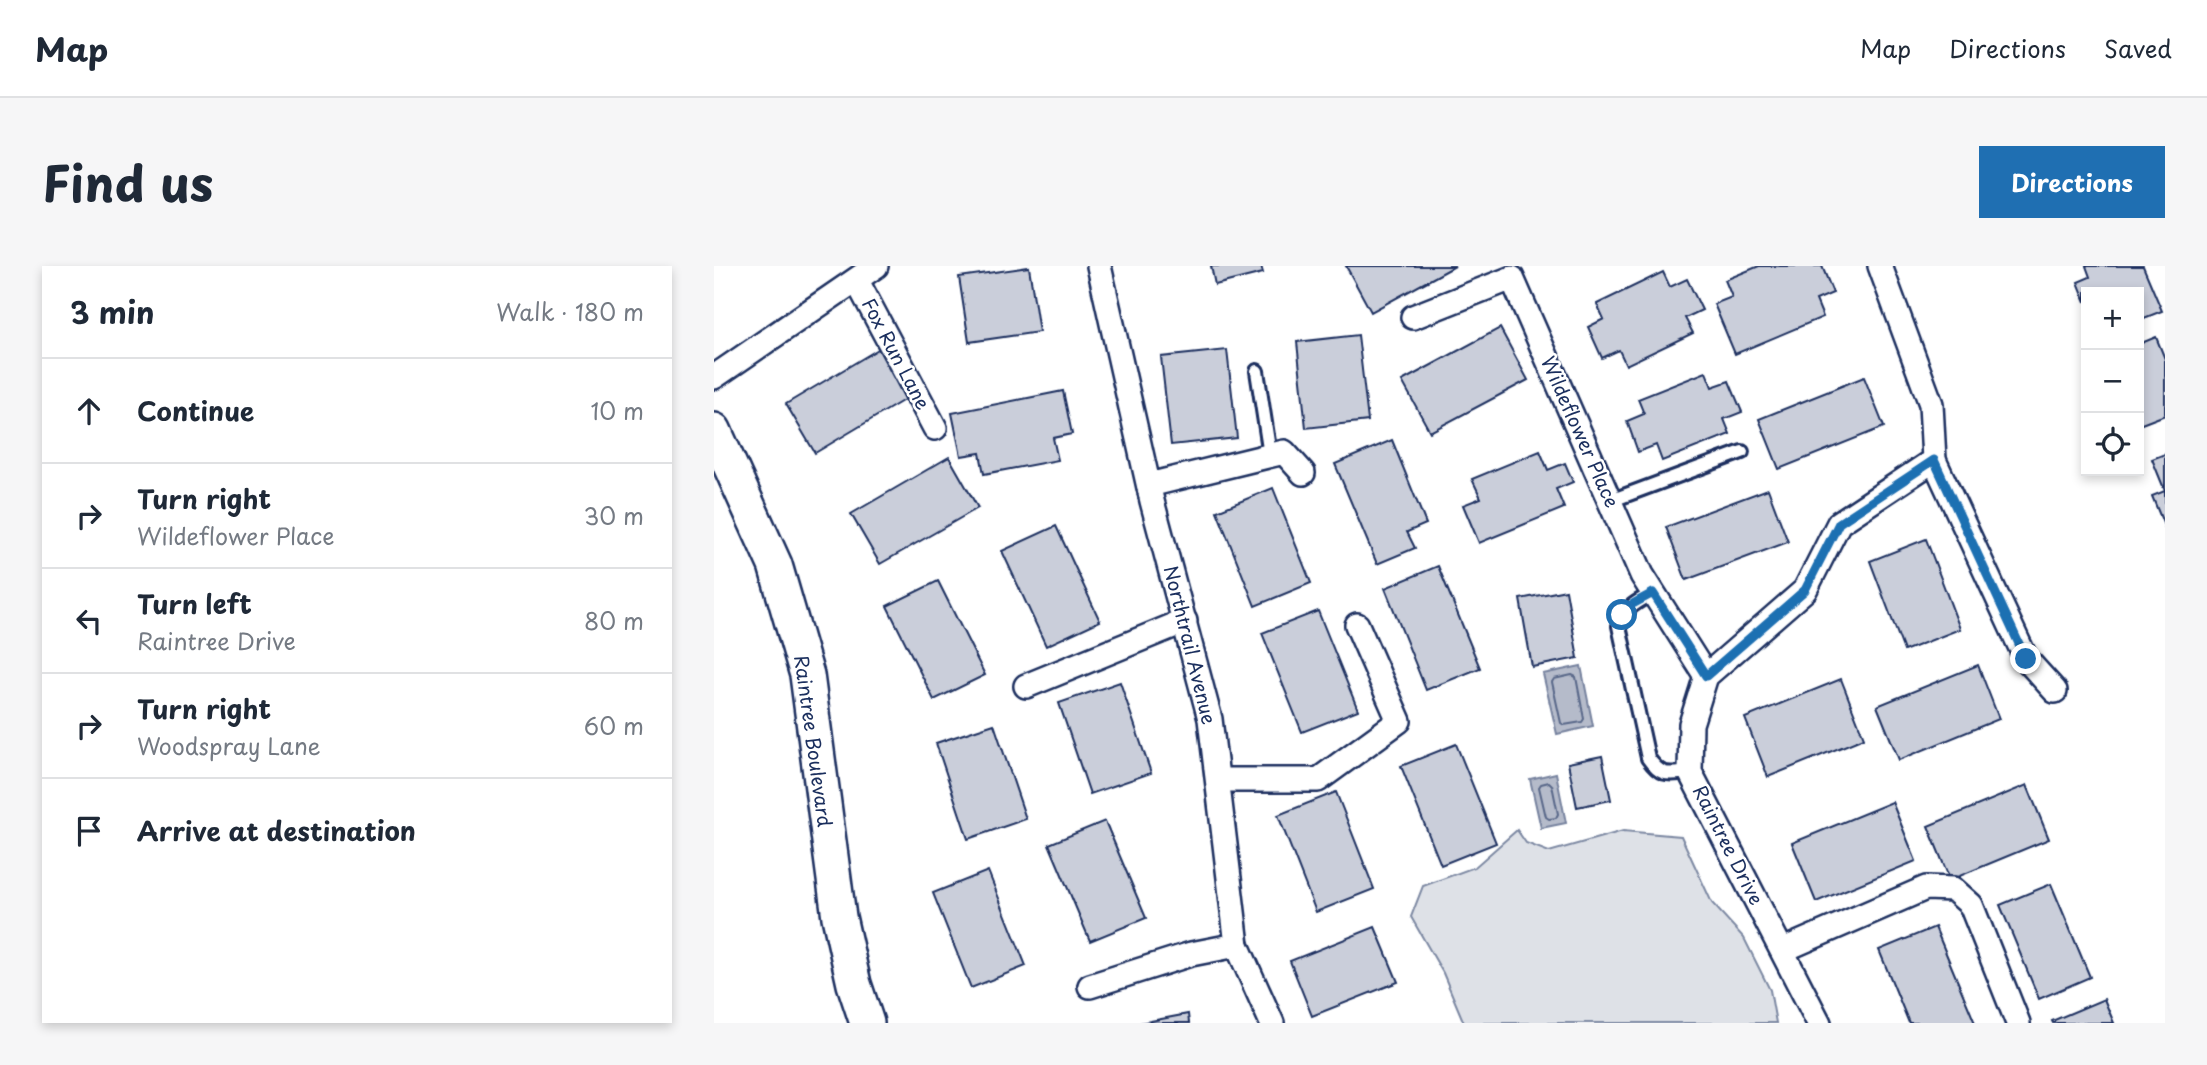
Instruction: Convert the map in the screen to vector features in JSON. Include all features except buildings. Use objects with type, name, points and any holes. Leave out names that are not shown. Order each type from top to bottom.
[{"type":"street","name":"Northtrail Avenue","points":[[1099,266],[1149,485],[1210,719],[1237,945],[1272,1023]]},
{"type":"street","points":[[1880,266],[1930,404],[1934,460],[2026,659],[2055,691]]},
{"type":"street","points":[[714,377],[866,271]]},
{"type":"street","name":"Fox Run Lane","points":[[866,271],[935,428]]},
{"type":"street","name":"Wildeflower Place","points":[[1413,317],[1512,278],[1642,575],[1706,676]]},
{"type":"street","name":"Raintree Boulevard","points":[[714,430],[775,565],[807,676],[839,917],[854,984],[867,1023]]},
{"type":"street","points":[[1149,485],[1284,452],[1303,473]]},
{"type":"street","points":[[1706,676],[1805,590],[1839,523],[1934,460]]},
{"type":"street","points":[[1026,686],[1185,621]]},
{"type":"street","points":[[1218,780],[1318,780],[1399,721],[1357,625]]},
{"type":"street","name":"Raintree Drive","points":[[1706,676],[1691,724],[1690,772],[1819,1023]]},
{"type":"street","points":[[1783,950],[1926,888],[1953,889],[1972,905],[2018,1023]]},
{"type":"street","points":[[1090,986],[1191,954],[1237,945]]},
{"type":"lane","points":[[1257,371],[1270,456]]},
{"type":"lane","points":[[1610,502],[1742,452]]},
{"type":"lane","points":[[1653,593],[1629,606],[1622,615],[1619,626],[1648,758],[1657,771],[1665,774],[1690,772]]},
{"type":"shaded area","points":[[1517,830],[1526,843],[1549,852],[1623,831],[1681,836],[1712,903],[1744,938],[1770,990],[1776,1023],[1464,1023],[1443,973],[1411,917],[1423,886],[1475,867]]},
{"type":"water","points":[[1581,666],[1593,726],[1557,734],[1543,674]]},
{"type":"water","points":[[1556,773],[1566,823],[1541,828],[1530,779]]},
{"type":"route","points":[[1622,615],[1629,606],[1653,593],[1706,676],[1805,590],[1839,523],[1934,460],[2026,659]]}]
